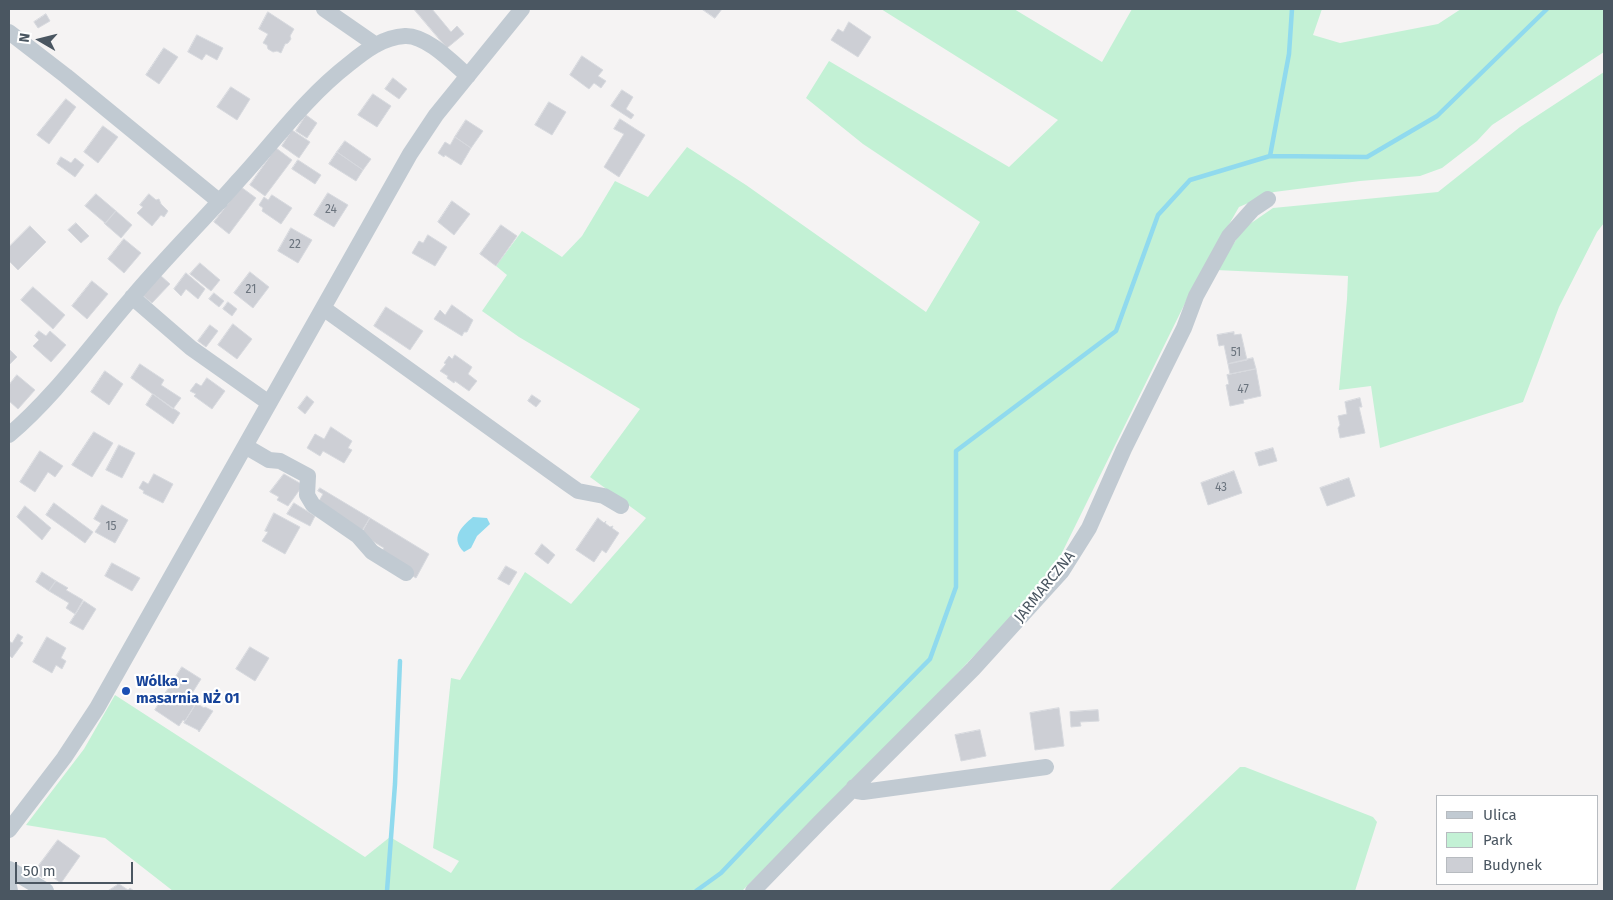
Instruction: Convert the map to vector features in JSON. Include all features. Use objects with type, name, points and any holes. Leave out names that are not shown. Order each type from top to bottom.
[{"type":"street","points":[[324,9],[376,45]]},
{"type":"street","points":[[9,830],[64,758],[97,708],[410,154],[436,115],[522,9]]},
{"type":"street","points":[[9,32],[220,202]]},
{"type":"street","points":[[9,435],[49,396],[132,297],[220,202],[310,97],[345,67],[376,45],[406,36],[424,40],[468,76]]},
{"type":"street","name":"JARMARCZNA","points":[[753,891],[854,787],[973,670],[1062,571],[1082,542],[1089,528],[1124,449],[1184,328],[1196,296],[1229,236],[1253,209],[1268,199]]},
{"type":"street","points":[[132,297],[191,348],[270,403]]},
{"type":"street","points":[[323,308],[578,491],[604,496],[621,506]]},
{"type":"street","points":[[245,446],[269,460],[280,460],[308,476],[307,495],[313,505],[358,536],[372,552],[406,573]]},
{"type":"street","points":[[854,787],[857,791],[863,792],[1046,767]]},
{"type":"street","points":[[9,868],[46,891]]},
{"type":"street","points":[[9,886],[10,891]]},
{"type":"green space","points":[[881,9],[1014,9],[1102,62],[1132,9],[1322,9],[1313,35],[1340,43],[1438,24],[1461,9],[1604,9],[1604,52],[1492,125],[1477,141],[1442,168],[1420,176],[1360,181],[1274,192],[1239,207],[1192,289],[1051,575],[912,721],[742,891],[173,891],[105,838],[26,825],[84,749],[115,695],[365,857],[390,837],[451,873],[459,861],[433,848],[451,678],[460,680],[525,572],[571,604],[646,518],[590,477],[640,409],[519,337],[482,311],[507,275],[496,266],[522,231],[562,257],[582,236],[615,181],[648,197],[687,147],[746,185],[926,312],[980,222],[863,144],[806,98],[829,61],[1009,167],[1058,120]]},
{"type":"green space","points":[[1604,72],[1604,223],[1597,232],[1559,307],[1523,402],[1380,448],[1371,386],[1339,390],[1348,276],[1216,270],[1244,228],[1273,208],[1438,192],[1520,127]]},
{"type":"green space","points":[[1240,767],[1245,767],[1373,817],[1377,822],[1355,891],[1109,891]]},
{"type":"water","points":[[473,517],[487,518],[490,524],[477,536],[471,548],[464,552],[458,542],[459,533]]},
{"type":"building","points":[[414,9],[432,9],[451,32],[457,26],[464,34],[447,48]]},
{"type":"building","points":[[702,9],[722,9],[715,18]]},
{"type":"building","points":[[268,12],[294,29],[290,36],[291,39],[285,44],[281,53],[273,52],[263,43],[268,34],[259,29]]},
{"type":"building","points":[[46,14],[50,21],[38,28],[34,22]]},
{"type":"building","points":[[849,22],[871,37],[858,57],[831,40],[838,29],[843,32]]},
{"type":"building","points":[[197,35],[223,48],[217,60],[206,54],[202,60],[188,52]]},
{"type":"building","points":[[164,48],[178,57],[159,84],[146,75]]},
{"type":"building","points":[[582,56],[603,70],[598,76],[606,81],[601,88],[594,83],[589,89],[570,75]]},
{"type":"building","points":[[393,78],[407,89],[399,99],[385,89]]},
{"type":"building","points":[[231,87],[250,99],[237,120],[217,107]]},
{"type":"building","points":[[622,90],[633,97],[626,109],[634,115],[631,119],[611,106]]},
{"type":"building","points":[[373,94],[391,106],[377,127],[358,115]]},
{"type":"building","points":[[66,99],[76,107],[49,144],[37,135]]},
{"type":"building","points":[[549,102],[566,112],[552,135],[535,125]]},
{"type":"building","points":[[306,115],[317,123],[307,138],[296,131]]},
{"type":"building","points":[[620,119],[645,135],[619,177],[604,167],[624,134],[614,129]]},
{"type":"building","points":[[466,120],[483,131],[471,148],[455,137]]},
{"type":"building","points":[[103,126],[118,137],[98,163],[84,152]]},
{"type":"building","points":[[292,130],[310,142],[299,158],[282,146]]},
{"type":"building","points":[[455,137],[471,148],[461,165],[438,153],[445,142],[450,145]]},
{"type":"building","points":[[345,141],[371,159],[363,170],[337,152]]},
{"type":"building","points":[[276,148],[292,160],[265,196],[250,185]]},
{"type":"building","points":[[337,152],[363,170],[356,181],[329,164]]},
{"type":"building","points":[[61,157],[71,163],[75,158],[84,165],[75,177],[57,164]]},
{"type":"building","points":[[298,160],[321,175],[315,184],[292,169]]},
{"type":"building","points":[[241,187],[256,198],[229,234],[214,222]]},
{"type":"building","points":[[328,193],[348,205],[334,227],[314,215]]},
{"type":"building","points":[[96,194],[116,211],[105,224],[85,206]]},
{"type":"building","points":[[149,194],[156,200],[159,199],[168,211],[164,217],[161,215],[152,226],[137,213],[143,207],[140,205]]},
{"type":"building","points":[[272,195],[292,208],[281,224],[262,211],[263,208],[259,205],[264,197],[268,200]]},
{"type":"building","points":[[452,201],[470,214],[454,235],[438,222]]},
{"type":"building","points":[[116,211],[132,225],[121,238],[105,224]]},
{"type":"building","points":[[76,223],[89,236],[81,243],[68,230]]},
{"type":"building","points":[[501,225],[517,236],[496,266],[480,254]]},
{"type":"building","points":[[30,226],[46,242],[18,270],[9,261],[9,247]]},
{"type":"building","points":[[291,228],[312,240],[298,263],[278,251]]},
{"type":"building","points":[[428,235],[447,247],[435,266],[412,253],[419,241],[423,243]]},
{"type":"building","points":[[124,239],[141,253],[124,273],[108,259]]},
{"type":"building","points":[[200,263],[220,280],[211,291],[190,274]]},
{"type":"building","points":[[250,272],[269,287],[253,308],[234,293]]},
{"type":"building","points":[[186,273],[205,289],[198,299],[186,289],[181,296],[174,289]]},
{"type":"building","points":[[160,275],[170,284],[152,303],[142,295]]},
{"type":"building","points":[[92,281],[108,294],[87,319],[72,306]]},
{"type":"building","points":[[33,287],[65,315],[53,329],[21,300]]},
{"type":"building","points":[[214,293],[224,301],[219,307],[209,299]]},
{"type":"building","points":[[228,302],[237,309],[232,316],[223,309]]},
{"type":"building","points":[[452,305],[473,320],[467,332],[464,332],[462,336],[434,319],[440,310],[445,315]]},
{"type":"building","points":[[386,307],[423,331],[410,350],[374,326]]},
{"type":"building","points":[[233,324],[252,339],[237,359],[218,345]]},
{"type":"building","points":[[210,325],[218,331],[206,347],[198,341]]},
{"type":"building","points":[[39,331],[46,336],[50,331],[66,345],[51,362],[33,346],[39,340],[35,336]]},
{"type":"building","points":[[1234,332],[1234,335],[1241,334],[1247,360],[1228,364],[1224,345],[1219,346],[1217,335]]},
{"type":"building","points":[[9,349],[17,357],[9,365]]},
{"type":"building","points":[[455,355],[472,367],[468,374],[477,381],[469,391],[455,381],[454,383],[440,371],[446,364],[444,363],[449,356],[452,359]]},
{"type":"building","points":[[1253,358],[1256,369],[1230,374],[1228,364]]},
{"type":"building","points":[[140,364],[164,380],[161,385],[181,398],[173,409],[131,378]]},
{"type":"building","points":[[1256,369],[1261,396],[1243,400],[1244,403],[1230,406],[1226,385],[1229,384],[1227,375]]},
{"type":"building","points":[[105,371],[123,384],[109,405],[91,392]]},
{"type":"building","points":[[17,375],[35,390],[18,409],[9,401],[9,385]]},
{"type":"building","points":[[207,378],[225,391],[212,409],[190,391],[196,383],[201,386]]},
{"type":"building","points":[[153,394],[180,413],[173,424],[146,405]]},
{"type":"building","points":[[532,395],[541,401],[536,407],[528,401]]},
{"type":"building","points":[[307,396],[314,402],[305,414],[298,408]]},
{"type":"building","points":[[1360,398],[1362,407],[1359,407],[1365,433],[1340,438],[1338,416],[1347,414],[1345,402]]},
{"type":"building","points":[[331,427],[352,441],[348,448],[352,450],[344,463],[323,451],[320,456],[307,448],[315,434],[324,439]]},
{"type":"building","points":[[94,432],[113,443],[92,477],[72,465]]},
{"type":"building","points":[[119,445],[135,453],[122,478],[106,470]]},
{"type":"building","points":[[1273,448],[1277,461],[1259,466],[1255,453]]},
{"type":"building","points":[[40,451],[63,466],[55,477],[48,472],[35,492],[20,482]]},
{"type":"building","points":[[1234,471],[1242,493],[1208,505],[1201,483]]},
{"type":"building","points":[[154,474],[173,484],[163,503],[143,493],[144,491],[139,488],[143,481],[148,484]]},
{"type":"building","points":[[284,474],[303,485],[288,506],[277,500],[279,497],[270,492]]},
{"type":"building","points":[[1349,478],[1355,496],[1327,506],[1320,488]]},
{"type":"building","points":[[320,488],[370,518],[361,532],[318,503],[323,494],[318,491]]},
{"type":"building","points":[[54,503],[93,532],[85,543],[46,515]]},
{"type":"building","points":[[294,503],[315,516],[310,526],[287,514]]},
{"type":"building","points":[[102,505],[128,520],[115,543],[95,532],[101,523],[94,519]]},
{"type":"building","points":[[25,506],[51,528],[42,540],[17,517]]},
{"type":"building","points":[[274,513],[300,527],[285,554],[262,541],[268,532],[265,531]]},
{"type":"building","points":[[370,518],[429,554],[416,578],[379,556],[384,548],[361,534]]},
{"type":"building","points":[[598,518],[604,523],[606,521],[605,523],[610,527],[613,526],[612,528],[619,533],[606,553],[602,550],[594,562],[576,550]]},
{"type":"building","points":[[542,544],[555,555],[548,564],[535,554]]},
{"type":"building","points":[[112,563],[140,578],[132,591],[105,576]]},
{"type":"building","points":[[506,566],[517,572],[509,585],[498,579]]},
{"type":"building","points":[[42,572],[56,581],[49,591],[36,582]]},
{"type":"building","points":[[56,581],[68,588],[66,590],[83,600],[75,614],[66,608],[69,603],[49,591]]},
{"type":"building","points":[[84,601],[96,609],[83,630],[70,623]]},
{"type":"building","points":[[18,634],[23,637],[20,641],[23,643],[12,658],[9,655],[9,641],[12,643]]},
{"type":"building","points":[[47,637],[66,648],[61,658],[66,661],[62,669],[56,665],[52,673],[33,662]]},
{"type":"building","points":[[250,647],[269,658],[255,681],[236,669]]},
{"type":"building","points":[[182,667],[201,679],[189,698],[196,703],[185,721],[183,720],[179,726],[155,710]]},
{"type":"building","points":[[198,701],[198,704],[204,708],[213,711],[199,732],[184,723]]},
{"type":"building","points":[[1059,708],[1064,746],[1035,750],[1030,713]]},
{"type":"building","points":[[1098,710],[1099,721],[1080,722],[1081,726],[1071,727],[1070,712]]},
{"type":"building","points":[[980,730],[986,756],[961,761],[955,735]]},
{"type":"building","points":[[58,840],[80,856],[61,883],[47,875],[44,879],[34,872]]},
{"type":"building","points":[[119,884],[128,890],[130,888],[134,891],[108,891]]},
{"type":"waterway","points":[[696,891],[721,873],[930,659],[956,587],[956,451],[1116,331],[1158,215],[1190,180],[1270,156],[1289,54],[1292,9]]},
{"type":"waterway","points":[[1270,156],[1367,157],[1437,116],[1547,9]]},
{"type":"waterway","points":[[387,891],[395,784],[400,661]]},
{"type":"place","name":"Wólka - masarnia NŻ 01","points":[[126,691]]}]
